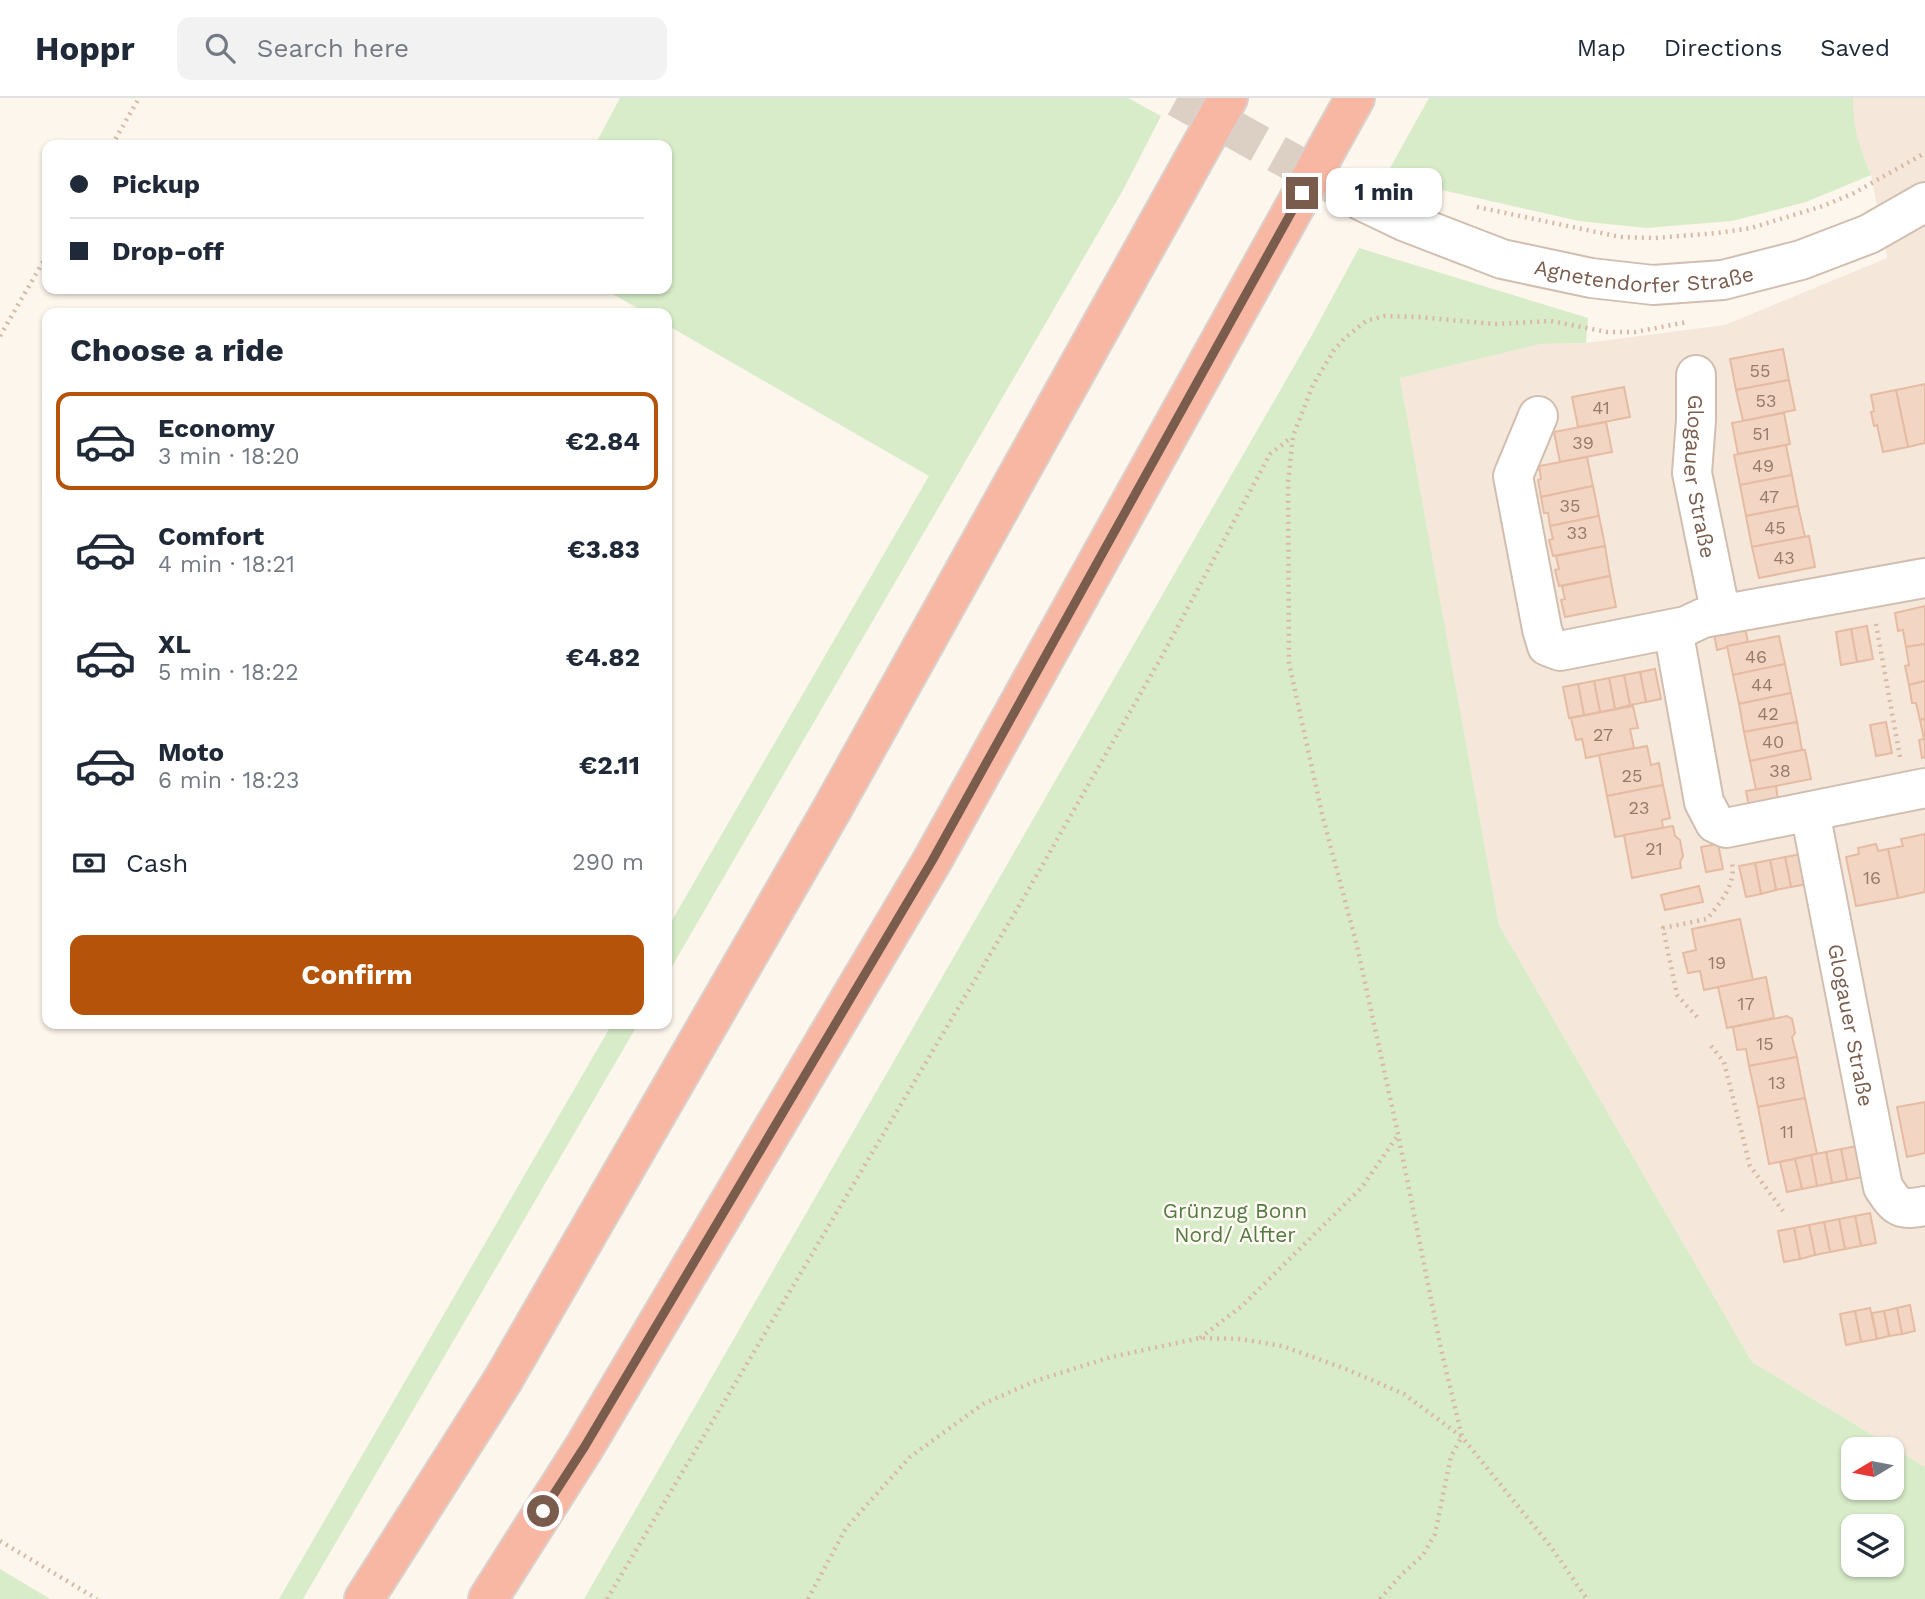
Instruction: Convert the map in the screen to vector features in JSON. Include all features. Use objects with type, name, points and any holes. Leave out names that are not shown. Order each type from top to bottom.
[{"type":"highway","points":[[364,1599],[503,1380],[810,848],[1228,98]]},
{"type":"highway","points":[[488,1599],[585,1446],[932,861],[1355,98]]},
{"type":"street","name":"Agnetendorfer Straße","points":[[1360,200],[1406,222],[1502,259],[1591,278],[1653,285],[1723,280],[1801,260],[1869,234],[1925,202]]},
{"type":"street","name":"Glogauer Straße","points":[[1696,375],[1692,473],[1721,615]]},
{"type":"street","points":[[1538,416],[1513,476],[1547,646],[1560,651],[1673,629],[1703,618],[1925,578]]},
{"type":"street","points":[[1673,629],[1704,802],[1715,822],[1726,828],[1916,790]]},
{"type":"street","name":"Glogauer Straße","points":[[1810,812],[1883,1187],[1894,1204],[1909,1209],[1925,1206]]},
{"type":"path","points":[[115,140],[139,98]]},
{"type":"path","points":[[1472,207],[1620,237],[1656,238],[1718,233],[1751,228],[1844,198],[1925,153]]},
{"type":"path","points":[[0,336],[42,265]]},
{"type":"path","points":[[1380,1599],[1423,1555],[1435,1534],[1451,1457],[1462,1437],[1441,1349],[1357,946],[1322,814],[1289,663],[1288,482],[1293,436],[1313,385],[1334,350],[1366,321],[1385,316],[1495,324],[1551,321],[1608,332],[1634,332],[1697,320]]},
{"type":"path","points":[[607,1599],[1044,862],[1162,656],[1270,454],[1293,436]]},
{"type":"path","points":[[1869,589],[1916,790]]},
{"type":"path","points":[[1697,1017],[1677,995],[1663,928],[1707,919],[1726,896],[1734,872],[1726,828]]},
{"type":"path","points":[[1711,1046],[1724,1062],[1750,1166],[1783,1212]]},
{"type":"path","points":[[1200,1338],[1242,1306],[1362,1187],[1398,1134]]},
{"type":"path","points":[[808,1599],[846,1528],[910,1457],[983,1404],[1035,1381],[1111,1357],[1200,1338],[1241,1339],[1282,1346],[1404,1394],[1462,1437],[1551,1547],[1587,1599]]},
{"type":"path","points":[[0,1541],[97,1599]]},
{"type":"shaded area","points":[[1853,98],[1925,98],[1925,1467],[1904,1454],[1904,1437],[1876,1437],[1752,1362],[1499,925],[1400,378],[1541,344],[1586,343],[1725,325],[1887,258],[1871,175],[1853,123]]},
{"type":"green space","points":[[620,98],[1128,98],[1161,116],[1123,190],[672,966],[672,920],[929,476],[672,328],[672,308],[637,308],[613,294],[672,294],[672,140],[598,140]]},
{"type":"green space","points":[[1429,98],[1853,98],[1857,137],[1871,175],[1806,202],[1732,221],[1646,228],[1579,221],[1442,190],[1390,168]]},
{"type":"green space","name":"Grünzug Bonn Nord/ Alfter","points":[[1359,248],[1588,318],[1586,343],[1541,344],[1400,378],[1499,925],[1752,1362],[1876,1437],[1841,1437],[1841,1500],[1904,1500],[1904,1454],[1925,1467],[1925,1599],[584,1599],[1312,335]]},
{"type":"green space","points":[[609,1029],[635,1029],[303,1599],[279,1599]]},
{"type":"green space","points":[[0,1569],[50,1599],[0,1599]]},
{"type":"building","points":[[1783,349],[1789,380],[1736,390],[1730,359]]},
{"type":"building","points":[[1789,380],[1795,410],[1743,421],[1736,390]]},
{"type":"building","points":[[1925,384],[1925,443],[1908,447],[1896,390]]},
{"type":"building","points":[[1624,387],[1630,417],[1578,427],[1572,397]]},
{"type":"building","points":[[1896,390],[1908,447],[1883,452],[1871,412],[1874,411],[1871,395]]},
{"type":"building","points":[[1784,413],[1790,444],[1738,454],[1732,423]]},
{"type":"building","points":[[1606,422],[1612,452],[1560,462],[1554,432]]},
{"type":"building","points":[[1786,445],[1792,475],[1740,485],[1734,455]]},
{"type":"building","points":[[1587,457],[1593,486],[1541,497],[1539,466]]},
{"type":"building","points":[[1792,475],[1798,506],[1746,516],[1740,485]]},
{"type":"building","points":[[1593,486],[1599,516],[1550,526],[1541,497]]},
{"type":"building","points":[[1798,506],[1805,537],[1752,547],[1746,516]]},
{"type":"building","points":[[1599,516],[1605,546],[1553,556],[1549,540],[1553,539],[1550,526]]},
{"type":"building","points":[[1809,536],[1815,567],[1759,578],[1752,547]]},
{"type":"building","points":[[1605,546],[1610,576],[1559,586],[1555,570],[1559,569],[1556,556]]},
{"type":"building","points":[[1610,576],[1616,607],[1565,617],[1561,600],[1565,599],[1562,586]]},
{"type":"building","points":[[1925,606],[1925,644],[1906,647],[1903,630],[1898,631],[1895,613]]},
{"type":"building","points":[[1867,626],[1873,659],[1857,662],[1851,629]]},
{"type":"building","points":[[1745,628],[1748,642],[1717,650],[1714,634]]},
{"type":"building","points":[[1851,629],[1857,662],[1841,665],[1836,632]]},
{"type":"building","points":[[1779,636],[1785,664],[1733,675],[1727,646]]},
{"type":"building","points":[[1925,644],[1925,681],[1909,685],[1905,666],[1909,665],[1906,647]]},
{"type":"building","points":[[1785,664],[1791,693],[1739,704],[1733,675]]},
{"type":"building","points":[[1655,669],[1661,699],[1646,702],[1640,672]]},
{"type":"building","points":[[1640,672],[1646,702],[1630,705],[1624,675]]},
{"type":"building","points":[[1624,675],[1630,705],[1615,709],[1609,678]]},
{"type":"building","points":[[1609,678],[1615,709],[1600,712],[1594,681]]},
{"type":"building","points":[[1594,681],[1600,712],[1584,715],[1578,684]]},
{"type":"building","points":[[1925,681],[1925,719],[1920,720],[1916,703],[1912,703],[1909,685]]},
{"type":"building","points":[[1578,684],[1584,715],[1569,718],[1563,687]]},
{"type":"building","points":[[1791,693],[1797,722],[1744,732],[1739,704]]},
{"type":"building","points":[[1633,706],[1638,728],[1630,729],[1634,748],[1586,758],[1582,739],[1576,740],[1571,718]]},
{"type":"building","points":[[1925,719],[1925,757],[1922,758],[1919,740],[1924,739],[1920,720]]},
{"type":"building","points":[[1797,722],[1802,750],[1750,761],[1744,732]]},
{"type":"building","points":[[1886,722],[1892,753],[1876,756],[1870,725]]},
{"type":"building","points":[[1647,746],[1651,765],[1659,763],[1663,785],[1607,796],[1599,755]]},
{"type":"building","points":[[1805,750],[1811,779],[1756,790],[1750,761]]},
{"type":"building","points":[[1663,785],[1670,818],[1662,820],[1663,828],[1615,837],[1607,796]]},
{"type":"building","points":[[1776,786],[1778,801],[1749,807],[1746,791]]},
{"type":"building","points":[[1673,826],[1675,836],[1680,840],[1683,856],[1681,868],[1632,878],[1624,835]]},
{"type":"building","points":[[1925,834],[1925,892],[1898,898],[1888,849],[1903,846],[1901,839]]},
{"type":"building","points":[[1718,844],[1723,869],[1706,872],[1701,847]]},
{"type":"building","points":[[1876,844],[1878,851],[1888,849],[1898,898],[1856,906],[1846,857],[1859,854],[1858,848]]},
{"type":"building","points":[[1801,854],[1807,884],[1791,887],[1785,857]]},
{"type":"building","points":[[1785,857],[1791,887],[1776,890],[1770,860]]},
{"type":"building","points":[[1770,860],[1776,890],[1761,894],[1755,863]]},
{"type":"building","points":[[1755,863],[1761,894],[1746,897],[1739,866]]},
{"type":"building","points":[[1699,886],[1703,902],[1665,910],[1661,895]]},
{"type":"building","points":[[1740,919],[1753,980],[1704,990],[1700,971],[1688,973],[1683,953],[1696,950],[1692,929]]},
{"type":"building","points":[[1766,977],[1774,1018],[1727,1028],[1718,987]]},
{"type":"building","points":[[1787,1016],[1792,1019],[1795,1033],[1792,1037],[1797,1057],[1749,1066],[1746,1049],[1737,1050],[1733,1027]]},
{"type":"building","points":[[1797,1057],[1805,1098],[1758,1107],[1749,1066]]},
{"type":"building","points":[[1805,1098],[1817,1154],[1769,1164],[1758,1107]]},
{"type":"building","points":[[1925,1102],[1925,1153],[1907,1157],[1897,1107]]},
{"type":"building","points":[[1857,1146],[1863,1177],[1847,1180],[1841,1149]]},
{"type":"building","points":[[1841,1149],[1847,1180],[1832,1183],[1826,1152]]},
{"type":"building","points":[[1826,1152],[1832,1183],[1817,1186],[1811,1155]]},
{"type":"building","points":[[1811,1155],[1817,1186],[1802,1189],[1795,1159]]},
{"type":"building","points":[[1795,1159],[1802,1189],[1787,1192],[1780,1162]]},
{"type":"building","points":[[1870,1213],[1876,1243],[1861,1246],[1855,1216]]},
{"type":"building","points":[[1855,1216],[1861,1246],[1845,1249],[1839,1219]]},
{"type":"building","points":[[1839,1219],[1845,1249],[1830,1252],[1824,1222]]},
{"type":"building","points":[[1824,1222],[1830,1252],[1815,1255],[1809,1225]]},
{"type":"building","points":[[1809,1225],[1815,1255],[1800,1259],[1794,1228]]},
{"type":"building","points":[[1794,1228],[1800,1259],[1784,1262],[1778,1231]]},
{"type":"building","points":[[1910,1305],[1915,1331],[1902,1334],[1897,1308]]},
{"type":"building","points":[[1870,1308],[1877,1339],[1861,1342],[1855,1311]]},
{"type":"building","points":[[1897,1308],[1902,1334],[1889,1336],[1884,1311]]},
{"type":"building","points":[[1855,1311],[1861,1342],[1846,1345],[1840,1314]]},
{"type":"building","points":[[1884,1311],[1889,1336],[1877,1339],[1872,1313]]},
{"type":"tunnel","points":[[1177,98],[1360,200]]},
{"type":"route","points":[[543,1511],[585,1446],[932,861],[1302,193]]}]
